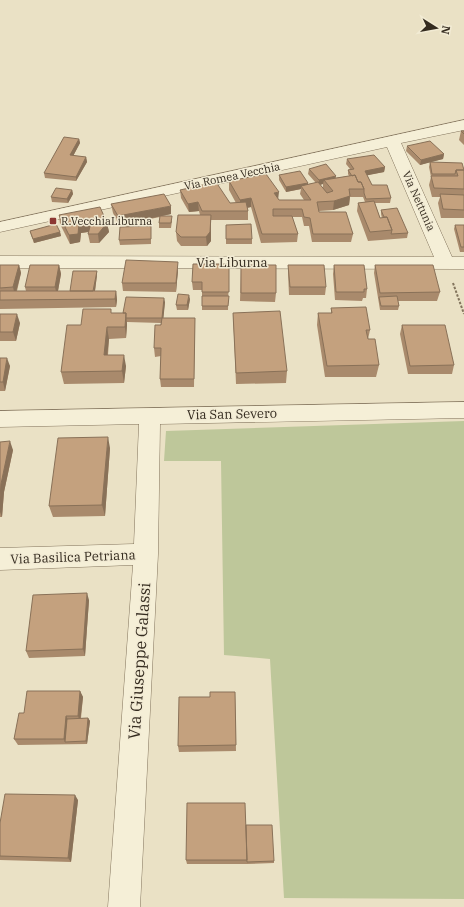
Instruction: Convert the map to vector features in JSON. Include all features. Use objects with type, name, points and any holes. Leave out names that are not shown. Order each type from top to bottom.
[{"type":"street","name":"Via Romea Vecchia","points":[[0,227],[464,124]]},
{"type":"street","name":"Via Nettunia","points":[[392,140],[445,262]]},
{"type":"street","name":"Via Liburna","points":[[0,262],[464,263]]},
{"type":"street","name":"Via San Severo","points":[[0,419],[464,410]]},
{"type":"street","name":"Via Giuseppe Galassi","points":[[124,907],[146,554],[150,415]]},
{"type":"street","name":"Via Basilica Petriana","points":[[0,559],[146,554]]},
{"type":"path","points":[[445,262],[464,314]]},
{"type":"green space","points":[[464,421],[464,899],[284,898],[270,659],[224,655],[221,461],[164,461],[166,431]]},
{"type":"building","points":[[64,137],[79,139],[70,155],[86,157],[76,177],[44,173]]},
{"type":"building","points":[[430,141],[444,154],[421,160],[407,146]]},
{"type":"building","points":[[374,155],[385,167],[365,171],[372,185],[387,185],[391,198],[366,199],[361,182],[358,182],[355,175],[352,176],[348,170],[354,169],[347,159]]},
{"type":"building","points":[[430,162],[462,163],[464,170],[456,170],[455,174],[432,174]]},
{"type":"building","points":[[326,164],[336,176],[319,180],[309,169]]},
{"type":"building","points":[[456,170],[464,170],[464,189],[434,188],[431,176],[458,176]]},
{"type":"building","points":[[300,171],[308,183],[286,187],[279,175]]},
{"type":"building","points":[[266,174],[279,192],[274,193],[279,200],[311,200],[301,186],[318,182],[327,193],[333,191],[324,180],[355,175],[358,182],[361,182],[364,189],[349,189],[350,196],[334,201],[317,202],[319,212],[346,212],[353,234],[313,234],[310,218],[304,217],[302,209],[273,209],[273,216],[292,216],[298,234],[262,234],[251,198],[240,200],[229,181]]},
{"type":"building","points":[[216,182],[230,203],[246,202],[248,211],[202,211],[198,202],[188,204],[180,190]]},
{"type":"building","points":[[56,188],[72,190],[67,199],[51,197]]},
{"type":"building","points":[[164,194],[171,206],[118,216],[111,204]]},
{"type":"building","points":[[440,194],[464,195],[464,210],[443,209]]},
{"type":"building","points":[[374,201],[380,218],[387,217],[392,230],[370,232],[358,203]]},
{"type":"building","points":[[100,207],[107,223],[98,234],[88,234],[91,223],[79,224],[78,234],[69,235],[59,215]]},
{"type":"building","points":[[397,208],[408,233],[391,234],[392,230],[387,217],[384,217],[381,210]]},
{"type":"building","points":[[178,215],[211,215],[210,232],[206,237],[181,237],[176,232]]},
{"type":"building","points":[[160,216],[172,216],[171,223],[159,223]]},
{"type":"building","points":[[56,224],[60,232],[33,239],[30,231]]},
{"type":"building","points":[[251,224],[252,239],[226,239],[226,225]]},
{"type":"building","points":[[455,225],[464,225],[464,247],[461,247]]},
{"type":"building","points":[[151,226],[151,239],[119,240],[120,227]]},
{"type":"building","points":[[126,260],[178,262],[176,283],[122,283]]},
{"type":"building","points":[[193,264],[229,264],[229,292],[202,292],[202,282],[192,282]]},
{"type":"building","points":[[0,265],[19,265],[13,287],[0,288]]},
{"type":"building","points":[[30,265],[59,265],[55,287],[25,287]]},
{"type":"building","points":[[241,265],[276,265],[276,293],[241,293]]},
{"type":"building","points":[[288,265],[324,265],[326,287],[290,287]]},
{"type":"building","points":[[334,265],[364,265],[367,289],[364,289],[364,292],[336,292]]},
{"type":"building","points":[[375,265],[433,265],[440,292],[380,293]]},
{"type":"building","points":[[73,271],[97,271],[93,291],[70,291]]},
{"type":"building","points":[[0,291],[116,291],[115,299],[0,300]]},
{"type":"building","points":[[178,294],[189,295],[187,305],[176,305]]},
{"type":"building","points":[[202,296],[229,296],[228,306],[202,306]]},
{"type":"building","points":[[397,296],[399,306],[381,306],[379,297]]},
{"type":"building","points":[[126,297],[164,298],[162,318],[126,318],[126,313],[123,313]]},
{"type":"building","points":[[366,307],[370,330],[366,330],[368,339],[375,339],[379,365],[327,366],[318,313],[332,313],[331,308]]},
{"type":"building","points":[[83,309],[111,309],[111,313],[126,313],[125,327],[107,327],[104,355],[124,355],[122,371],[61,372],[67,325],[81,325]]},
{"type":"building","points":[[280,311],[287,371],[236,373],[233,313]]},
{"type":"building","points":[[0,314],[17,314],[13,332],[0,332]]},
{"type":"building","points":[[162,318],[195,318],[194,379],[160,379],[161,348],[154,348],[155,325],[161,325]]},
{"type":"building","points":[[402,325],[445,325],[454,365],[410,366]]},
{"type":"building","points":[[0,358],[7,358],[3,382],[0,382]]},
{"type":"building","points":[[108,437],[102,505],[49,506],[58,438]]},
{"type":"building","points":[[10,441],[1,484],[0,498],[0,442]]},
{"type":"building","points":[[87,593],[83,649],[26,651],[33,595]]},
{"type":"building","points":[[27,691],[80,691],[78,716],[66,716],[64,739],[14,739],[19,713],[24,713]]},
{"type":"building","points":[[210,692],[235,692],[236,745],[178,746],[179,697],[210,697]]},
{"type":"building","points":[[88,718],[86,741],[65,742],[67,719]]},
{"type":"building","points":[[5,794],[75,795],[68,858],[0,856],[0,823]]},
{"type":"building","points":[[187,803],[245,803],[247,860],[186,860]]},
{"type":"building","points":[[246,825],[272,825],[274,861],[247,862]]},
{"type":"place","name":"R.VecchiaLiburna","points":[[53,221]]}]
